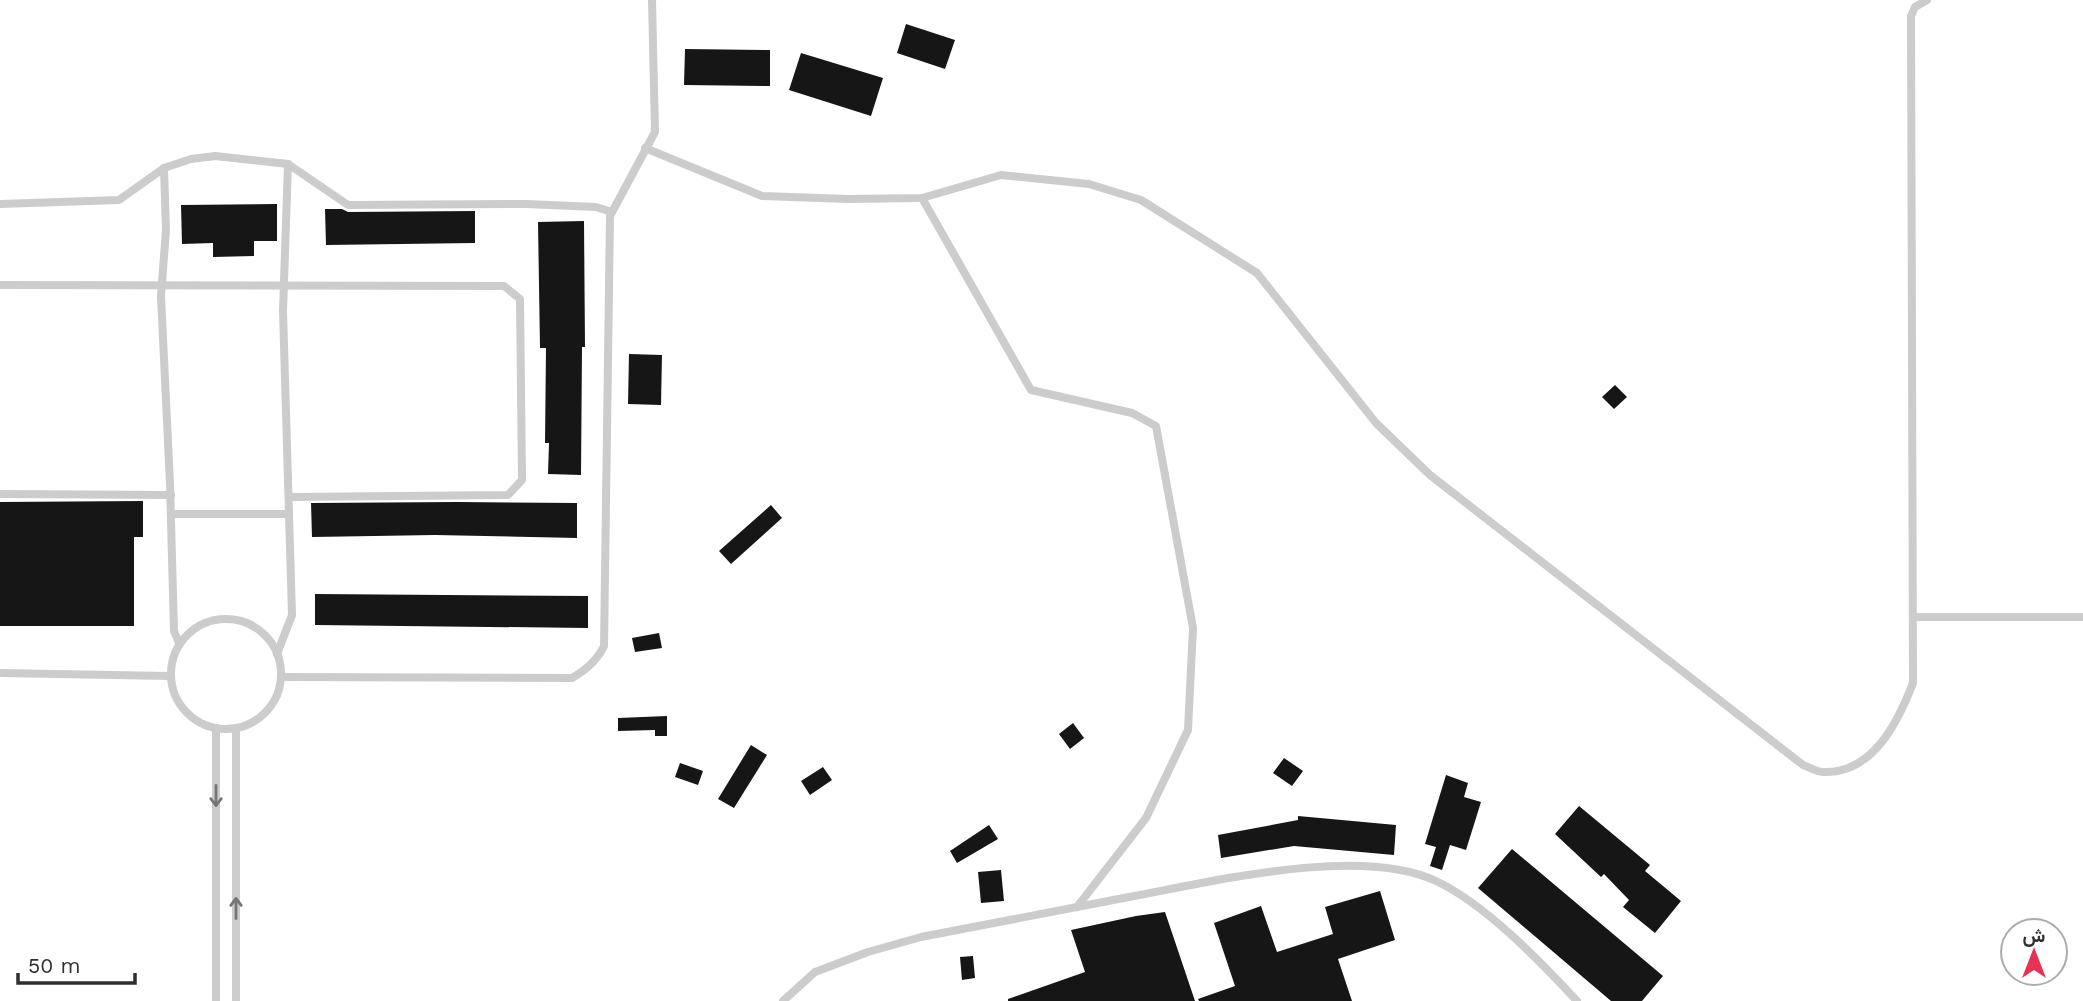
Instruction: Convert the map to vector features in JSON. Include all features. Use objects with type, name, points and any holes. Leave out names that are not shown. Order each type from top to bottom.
[{"type":"lane","points":[[281,677],[572,678],[599,657],[604,646],[610,216],[654,132],[652,0]]},
{"type":"lane","points":[[645,148],[762,196],[922,198],[1001,175],[1088,184],[1141,200],[1257,273],[1376,423],[1430,475],[1803,765],[1821,773],[1856,765],[1870,755],[1900,715],[1913,683],[1911,16],[1915,7],[1927,0]]},
{"type":"lane","points":[[0,204],[119,200],[164,168],[191,159],[215,156],[288,164],[348,205],[526,204],[596,207],[612,212]]},
{"type":"lane","points":[[277,654],[292,615],[284,286],[288,164]]},
{"type":"lane","points":[[164,168],[166,230],[162,285],[174,631],[179,643]]},
{"type":"lane","points":[[922,198],[1031,390],[1132,413],[1156,426],[1193,628],[1188,730],[1146,818],[1077,907]]},
{"type":"lane","points":[[0,285],[504,286],[520,299],[522,480],[508,495],[289,497]]},
{"type":"lane","points":[[0,494],[171,495]]},
{"type":"lane","points":[[171,514],[289,514]]},
{"type":"lane","points":[[1913,617],[2083,617]]},
{"type":"lane","points":[[224,618],[243,621],[260,630],[274,644],[281,662],[281,677],[276,700],[264,715],[236,728],[216,728],[195,720],[182,709],[173,693],[170,676],[172,658],[179,643],[191,629],[207,621],[224,618]]},
{"type":"lane","points":[[0,674],[170,676]]},
{"type":"lane","points":[[216,728],[216,1001]]},
{"type":"lane","points":[[236,728],[236,1001]]},
{"type":"lane","points":[[783,1001],[815,972],[920,937],[1252,874],[1363,866],[1401,870],[1437,881],[1473,904],[1537,958],[1577,1001]]},
{"type":"building","points":[[906,24],[955,40],[945,69],[897,53]]},
{"type":"building","points":[[685,49],[770,50],[770,86],[684,85]]},
{"type":"building","points":[[801,53],[883,78],[871,116],[789,90]]},
{"type":"building","points":[[277,204],[277,241],[254,241],[254,256],[213,257],[213,243],[182,244],[181,205]]},
{"type":"building","points":[[325,209],[342,209],[348,212],[475,211],[475,243],[326,245]]},
{"type":"building","points":[[584,221],[585,347],[582,347],[581,475],[548,474],[549,443],[545,443],[546,348],[540,348],[538,222]]},
{"type":"building","points":[[629,354],[662,355],[661,405],[628,404]]},
{"type":"building","points":[[1615,385],[1627,397],[1614,409],[1602,397]]},
{"type":"building","points":[[143,501],[143,537],[134,537],[134,626],[0,626],[0,502]]},
{"type":"building","points":[[311,503],[577,503],[577,538],[435,535],[312,537]]},
{"type":"building","points":[[771,505],[782,518],[731,564],[719,551]]},
{"type":"building","points":[[315,594],[588,596],[588,628],[315,625]]},
{"type":"building","points":[[659,633],[662,648],[635,652],[632,638]]},
{"type":"building","points":[[667,716],[667,736],[655,736],[655,730],[618,731],[618,718]]},
{"type":"building","points":[[1073,723],[1084,738],[1070,749],[1059,734]]},
{"type":"building","points":[[751,745],[767,755],[734,808],[718,799]]},
{"type":"building","points":[[1284,758],[1303,771],[1292,786],[1273,773]]},
{"type":"building","points":[[680,763],[703,771],[698,785],[675,777]]},
{"type":"building","points":[[823,767],[832,780],[810,795],[801,781]]},
{"type":"building","points":[[1446,775],[1468,783],[1464,797],[1481,802],[1466,850],[1450,845],[1442,870],[1430,866],[1436,847],[1425,844]]},
{"type":"building","points":[[1579,806],[1650,865],[1645,871],[1681,901],[1655,933],[1623,907],[1629,900],[1604,874],[1601,877],[1555,834]]},
{"type":"building","points":[[1298,816],[1396,825],[1394,855],[1294,846],[1221,858],[1218,835],[1298,820]]},
{"type":"building","points":[[989,825],[998,839],[957,863],[950,851]]},
{"type":"building","points":[[1512,849],[1663,976],[1642,1001],[1611,1001],[1478,888]]},
{"type":"building","points":[[1001,870],[1004,901],[981,903],[978,872]]},
{"type":"building","points":[[1380,891],[1395,940],[1338,959],[1352,1001],[1199,1001],[1198,999],[1235,986],[1214,923],[1261,906],[1277,952],[1333,934],[1325,907]]},
{"type":"building","points":[[1165,912],[1195,1001],[1008,1001],[1085,972],[1071,930]]},
{"type":"building","points":[[973,956],[975,978],[962,980],[960,957]]}]
